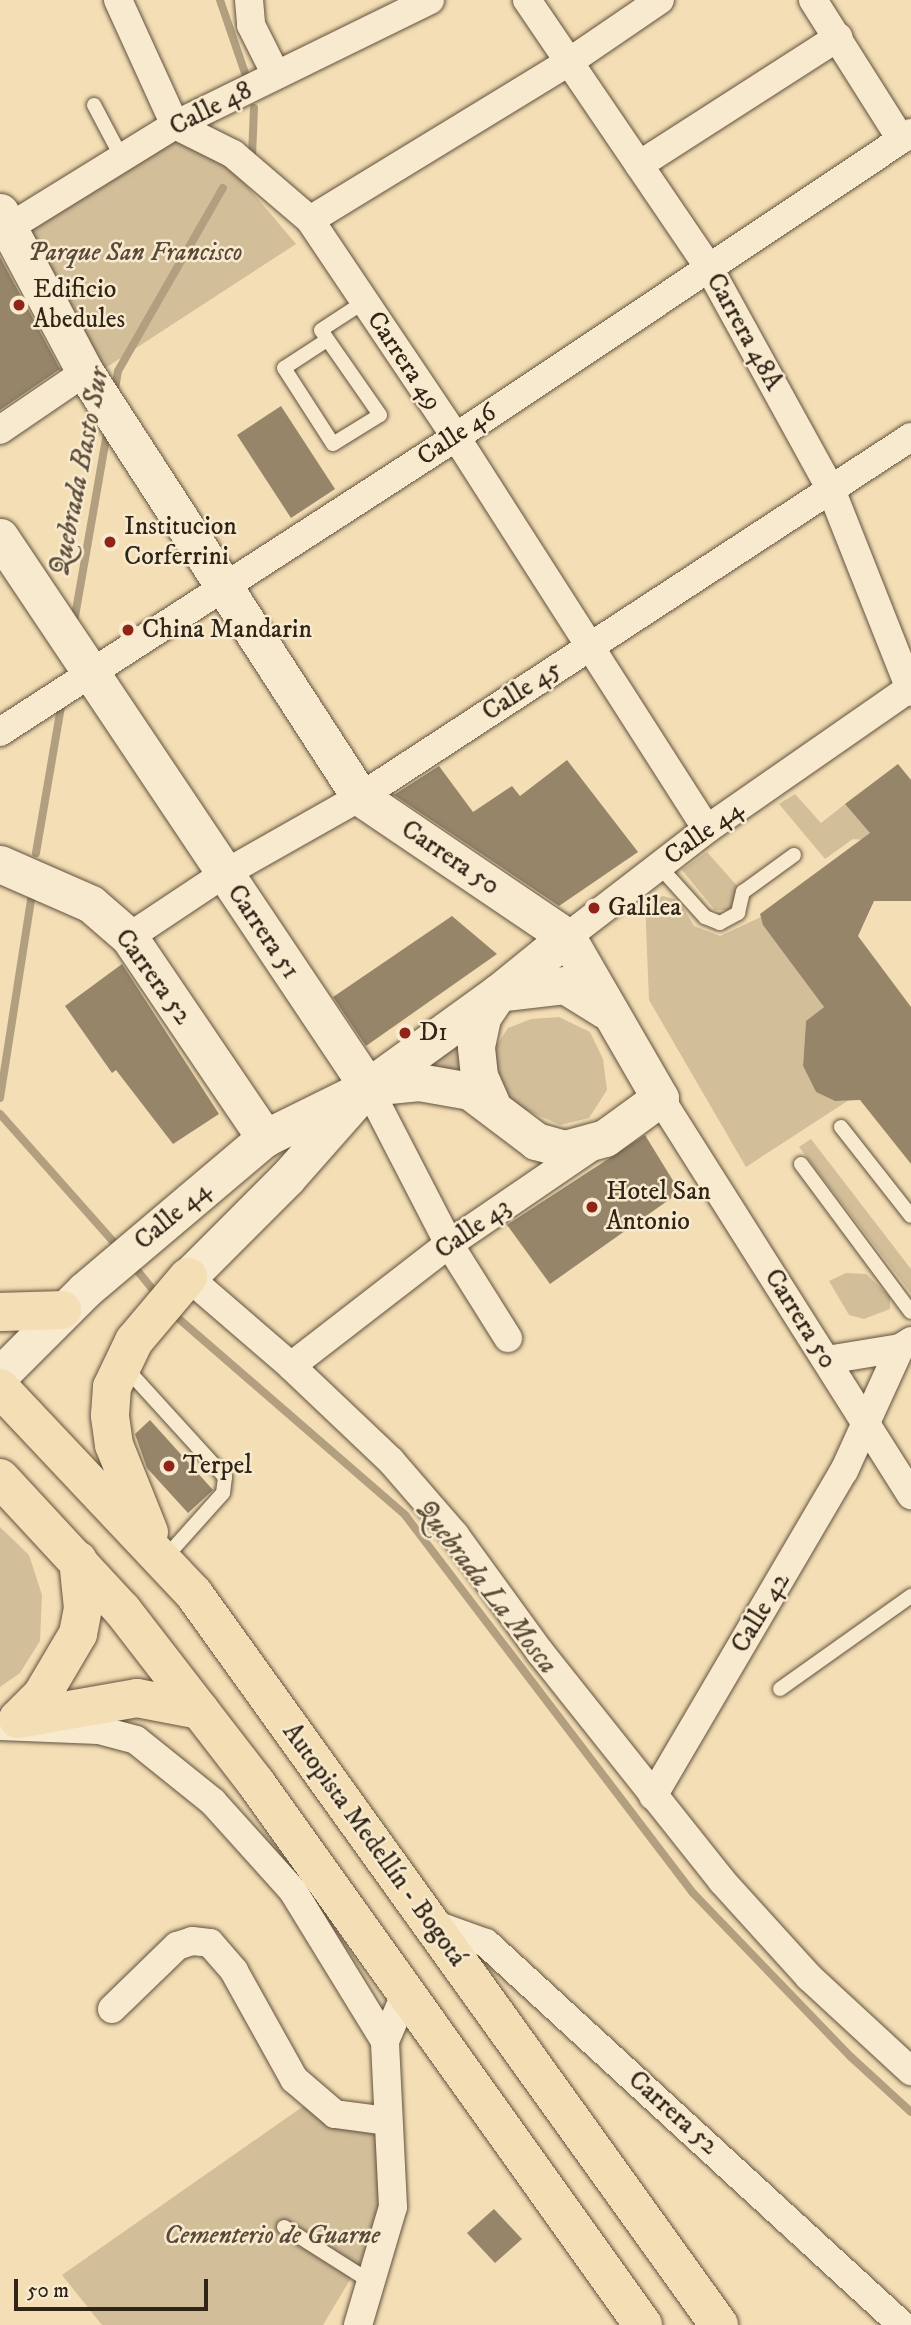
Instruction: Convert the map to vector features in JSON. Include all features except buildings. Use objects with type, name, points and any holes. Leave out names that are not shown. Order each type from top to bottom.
[{"type":"highway","points":[[160,1555],[114,1445],[110,1415],[127,1351],[183,1282]]},
{"type":"highway","points":[[0,1312],[73,1300]]},
{"type":"highway","name":"Autopista Medellín - Bogotá","points":[[0,1388],[160,1555],[239,1654],[719,2325]]},
{"type":"highway","points":[[0,1478],[78,1560],[200,1710],[643,2325]]},
{"type":"highway","points":[[6,1723],[42,1695],[78,1634],[83,1608],[78,1560]]},
{"type":"highway","points":[[6,1723],[137,1698],[200,1710]]},
{"type":"street","points":[[118,0],[175,125]]},
{"type":"street","points":[[248,0],[251,26],[276,75]]},
{"type":"street","name":"Calle 48","points":[[3,224],[175,125],[430,0]]},
{"type":"street","name":"Carrera 48A","points":[[527,0],[708,266],[832,492],[911,689]]},
{"type":"street","points":[[310,220],[569,62],[660,0]]},
{"type":"street","points":[[813,0],[906,136]]},
{"type":"street","points":[[639,165],[838,37]]},
{"type":"street","name":"Carrera 49","points":[[175,125],[233,154],[310,220],[456,437],[707,829]]},
{"type":"street","name":"Calle 46","points":[[0,732],[456,437],[906,136]]},
{"type":"street","name":"Carrera 50","points":[[3,224],[92,383],[222,588],[360,797],[567,937],[660,1098],[827,1360],[864,1426],[911,1495]]},
{"type":"street","points":[[0,429],[92,383]]},
{"type":"street","name":"Calle 45","points":[[129,937],[224,874],[360,797],[832,492],[911,437]]},
{"type":"street","name":"Carrera 51","points":[[0,537],[368,1087],[449,1244],[508,1338]]},
{"type":"street","name":"Calle 44","points":[[10,1363],[73,1300],[265,1138],[368,1087],[498,993],[707,829],[911,689]]},
{"type":"street","name":"Carrera 52","points":[[0,864],[91,904],[129,937],[265,1138]]},
{"type":"street","points":[[565,985],[616,1023],[632,1066],[629,1098],[605,1138],[565,1149],[536,1142],[510,1126],[491,1103],[479,1076],[476,1046],[482,1017],[498,993],[565,985]]},
{"type":"street","points":[[368,1087],[399,1081],[442,1084],[470,1091],[491,1103]]},
{"type":"street","name":"Calle 44","points":[[183,1282],[287,1178],[368,1087]]},
{"type":"street","name":"Calle 43","points":[[291,1366],[449,1244],[660,1098]]},
{"type":"street","points":[[183,1282],[291,1366],[390,1461],[455,1535],[653,1796],[809,1977],[911,2071]]},
{"type":"street","points":[[827,1360],[906,1345]]},
{"type":"street","name":"Calle 42","points":[[653,1796],[844,1471],[906,1345]]},
{"type":"street","points":[[6,1723],[99,1730],[136,1740],[214,1802],[293,1891],[385,2041]]},
{"type":"street","name":"Carrera 52","points":[[430,1923],[486,1943],[902,2325]]},
{"type":"street","points":[[112,2009],[177,1946],[192,1941],[210,1943],[234,1971],[294,2079],[335,2114],[387,2121]]},
{"type":"street","points":[[358,2325],[393,2207],[385,2041],[405,1995]]},
{"type":"lane","points":[[94,105],[121,158]]},
{"type":"lane","points":[[327,340],[284,368],[333,444],[380,415],[321,330],[364,302]]},
{"type":"lane","points":[[659,866],[705,917],[720,923],[738,913],[743,892],[793,855]]},
{"type":"lane","points":[[841,1127],[911,1216]]},
{"type":"lane","points":[[801,1164],[911,1312]]},
{"type":"lane","points":[[127,1351],[225,1477],[223,1493],[160,1555]]},
{"type":"lane","points":[[780,1689],[911,1596]]},
{"type":"lane","points":[[284,2227],[371,2282]]},
{"type":"green space","name":"Parque San Francisco","points":[[174,135],[204,147],[237,174],[296,244],[93,376],[21,229]]},
{"type":"green space","points":[[795,794],[821,823],[845,804],[878,841],[853,839],[825,859],[779,804]]},
{"type":"green space","points":[[707,852],[739,888],[730,910],[715,910],[682,870]]},
{"type":"green space","points":[[663,896],[678,900],[694,926],[720,936],[761,917],[824,1007],[806,1021],[803,1066],[816,1092],[835,1101],[849,1100],[746,1167],[649,1000],[645,902]]},
{"type":"green space","points":[[559,1017],[590,1032],[603,1059],[607,1090],[589,1118],[560,1125],[511,1103],[491,1068],[496,1046],[508,1028],[531,1019]]},
{"type":"green space","points":[[470,1026],[467,1077],[401,1072]]},
{"type":"green space","points":[[811,1139],[911,1269],[911,1293],[799,1147]]},
{"type":"green space","points":[[846,1273],[866,1274],[890,1297],[890,1309],[864,1319],[849,1315],[829,1281]]},
{"type":"green space","points":[[0,1527],[29,1555],[42,1595],[40,1641],[20,1673],[0,1687]]},
{"type":"green space","name":"Cementerio de Guarne","points":[[305,2105],[376,2132],[384,2203],[360,2263],[323,2325],[102,2325],[62,2275]]},
{"type":"waterway","name":"Quebrada Basto Sur","points":[[220,0],[247,79]]},
{"type":"waterway","name":"Quebrada Basto Sur","points":[[252,157],[254,108]]},
{"type":"waterway","name":"Quebrada Basto Sur","points":[[114,394],[118,371],[223,188]]},
{"type":"waterway","name":"Quebrada Basto Sur","points":[[74,622],[108,428]]},
{"type":"waterway","name":"Quebrada Basto Sur","points":[[36,853],[61,706]]},
{"type":"waterway","name":"Quebrada Basto Sur","points":[[0,1098],[31,899]]},
{"type":"waterway","name":"Quebrada La Mosca","points":[[0,1114],[119,1248]]},
{"type":"waterway","name":"Quebrada La Mosca","points":[[131,1263],[159,1297]]},
{"type":"waterway","name":"Quebrada La Mosca","points":[[171,1312],[405,1515],[693,1893],[851,2057],[911,2112]]},
{"type":"place","name":"Edificio Abedules","points":[[19,305]]},
{"type":"place","name":"Institucion Corferrini","points":[[110,542]]},
{"type":"place","name":"China Mandarin","points":[[128,630]]},
{"type":"place","name":"Galilea","points":[[594,908]]},
{"type":"place","name":"D1","points":[[405,1033]]},
{"type":"place","name":"Hotel San Antonio","points":[[592,1207]]},
{"type":"place","name":"Terpel","points":[[169,1466]]}]
